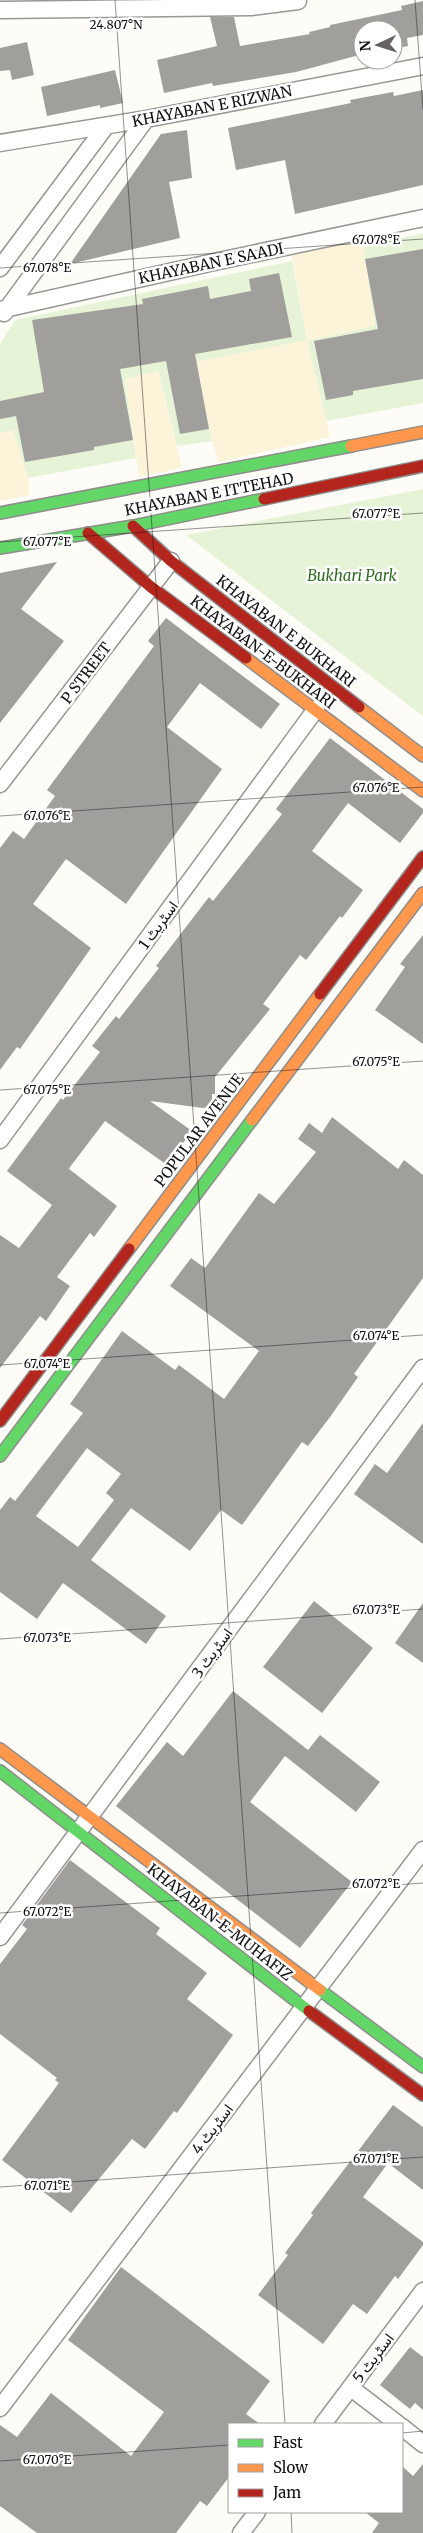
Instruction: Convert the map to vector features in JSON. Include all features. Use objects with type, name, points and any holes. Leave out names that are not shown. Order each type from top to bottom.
[{"type":"street","points":[[0,10],[251,7],[298,2]]},
{"type":"street","name":"KHAYABAN E RIZWAN","points":[[0,143],[146,119],[423,66]]},
{"type":"street","points":[[2,313],[146,119]]},
{"type":"street","points":[[0,268],[106,126]]},
{"type":"street","name":"KHAYABAN E SAADI","points":[[2,313],[214,262],[423,218]]},
{"type":"street","name":"KHAYABAN E ITTEHAD","points":[[0,513],[423,432]]},
{"type":"street","name":"KHAYABAN E ITTEHAD","points":[[0,548],[133,526],[423,466]]},
{"type":"street","name":"KHAYABAN E BUKHARI","points":[[133,526],[171,561],[423,756]]},
{"type":"street","name":"KHAYABAN-E-BUKHARI","points":[[88,533],[151,587],[423,791]]},
{"type":"street","name":"P STREET","points":[[1,780],[171,561]]},
{"type":"street","name":"اسٹریٹ 1","points":[[0,1140],[316,709]]},
{"type":"street","name":"POPULAR AVENUE","points":[[0,1421],[423,856]]},
{"type":"street","points":[[0,1456],[423,893]]},
{"type":"street","name":"اسٹریٹ 3","points":[[0,1936],[91,1817],[423,1368]]},
{"type":"street","name":"KHAYABAN-E-MUHAFIZ","points":[[0,1749],[317,1990],[423,2068]]},
{"type":"street","name":"KHAYABAN-E-MUHAFIZ","points":[[0,1771],[80,1831],[304,2007],[423,2095]]},
{"type":"street","name":"اسٹریٹ 4","points":[[0,2408],[423,1850]]},
{"type":"street","name":"اسٹریٹ 5","points":[[324,2423],[423,2291]]},
{"type":"street","points":[[351,2388],[397,2423]]},
{"type":"street","points":[[403,2428],[423,2444]]},
{"type":"street","points":[[241,2533],[256,2513]]},
{"type":"green space","points":[[423,233],[423,403],[326,421],[307,341],[197,362],[212,441],[177,446],[158,371],[125,379],[136,458],[28,478],[13,431],[0,433],[0,344],[15,320],[292,261],[307,340],[375,326],[363,247]]},
{"type":"green space","name":"Bukhari Park","points":[[423,489],[423,716],[186,535]]},
{"type":"sand","points":[[362,238],[375,326],[307,341],[330,437],[219,462],[212,441],[196,362],[307,340],[291,251]]},
{"type":"sand","points":[[158,371],[182,468],[139,477],[125,379]]},
{"type":"sand","points":[[13,430],[28,478],[30,495],[0,501],[0,433]]},
{"type":"building","points":[[423,1],[423,35],[407,38],[408,46],[403,47],[403,20],[354,20],[402,10],[401,6]]},
{"type":"building","points":[[210,17],[234,17],[240,46],[310,34],[309,32],[330,27],[330,25],[353,20],[353,57],[296,72],[213,86],[212,83],[164,93],[157,60],[217,46]]},
{"type":"building","points":[[27,42],[34,75],[12,80],[10,70],[0,71],[0,48]]},
{"type":"building","points":[[115,70],[123,103],[100,108],[100,105],[47,116],[41,87]]},
{"type":"building","points":[[423,90],[423,185],[295,214],[285,160],[236,170],[228,128],[351,103],[350,100],[393,92],[394,96]]},
{"type":"building","points":[[187,130],[192,178],[169,182],[180,238],[70,264],[161,134]]},
{"type":"building","points":[[423,249],[423,379],[353,391],[353,395],[326,400],[314,341],[378,329],[365,259]]},
{"type":"building","points":[[279,273],[292,337],[195,354],[209,429],[180,434],[166,361],[120,369],[133,440],[94,447],[94,450],[25,462],[16,416],[0,419],[0,401],[44,392],[32,320],[143,304],[142,299],[208,286],[210,299],[251,291],[249,279]]},
{"type":"building","points":[[57,562],[21,609],[64,641],[0,723],[0,573]]},
{"type":"building","points":[[166,618],[280,704],[261,729],[200,683],[167,727],[222,769],[126,904],[66,859],[33,904],[91,948],[20,1049],[17,1047],[0,1070],[0,848],[13,831],[24,839],[55,796],[47,790],[154,646],[148,641]]},
{"type":"building","points":[[330,738],[423,809],[423,813],[400,843],[348,803],[312,851],[363,890],[306,960],[300,955],[263,1004],[270,1009],[215,1077],[215,1094],[212,1094],[212,1106],[203,1108],[150,1101],[192,1131],[167,1165],[105,1121],[69,1169],[117,1206],[94,1237],[90,1233],[57,1277],[70,1286],[46,1321],[40,1316],[0,1368],[0,1235],[19,1248],[52,1205],[7,1171],[61,1098],[63,1100],[100,1052],[92,1046],[116,1016],[119,1019],[159,968],[156,966],[209,897],[213,901],[282,814],[276,809]]},
{"type":"building","points":[[423,935],[423,1044],[375,1010],[405,967],[400,964]]},
{"type":"building","points":[[332,1117],[398,1169],[404,1160],[423,1175],[423,1278],[354,1374],[358,1377],[330,1417],[308,1446],[302,1442],[242,1525],[221,1510],[190,1551],[131,1508],[91,1560],[166,1616],[146,1644],[63,1583],[37,1619],[0,1592],[0,1510],[10,1497],[15,1501],[83,1413],[70,1404],[122,1331],[175,1370],[179,1365],[224,1399],[259,1351],[170,1286],[191,1258],[205,1268],[259,1193],[274,1204],[316,1152],[298,1139],[309,1123],[322,1133]],"holes":[[[87,1448],[121,1474],[106,1493],[114,1500],[78,1547],[36,1516]]]},
{"type":"building","points":[[423,1423],[423,1544],[354,1494],[375,1464],[387,1473]]},
{"type":"building","points":[[314,1601],[373,1648],[322,1713],[263,1667]]},
{"type":"building","points":[[423,1603],[423,1663],[395,1643]]},
{"type":"building","points":[[233,1691],[308,1750],[320,1735],[380,1782],[356,1812],[285,1756],[250,1802],[352,1882],[300,1948],[116,1806],[167,1742],[183,1756]]},
{"type":"building","points":[[70,1860],[160,1928],[156,1934],[207,1973],[187,1999],[233,2035],[177,2113],[174,2111],[145,2149],[132,2139],[71,2213],[2,2160],[59,2083],[55,2080],[57,2078],[0,2034],[0,1964],[27,1929],[22,1925]]},
{"type":"building","points":[[393,2105],[423,2127],[423,2190],[388,2163],[363,2197],[423,2242],[423,2245],[398,2279],[395,2276],[367,2314],[353,2304],[323,2344],[258,2295],[288,2255],[285,2253],[313,2215],[311,2213]]},
{"type":"building","points":[[121,2267],[270,2381],[246,2414],[259,2423],[228,2423],[228,2478],[207,2506],[200,2501],[176,2533],[37,2533],[0,2506],[0,2425],[17,2437],[51,2393],[131,2456],[164,2412],[68,2340]]},
{"type":"building","points":[[410,2347],[423,2357],[423,2410],[415,2403],[410,2409],[380,2385]]},
{"type":"building","points":[[423,2464],[423,2533],[372,2533],[379,2523],[366,2513],[403,2513],[403,2467],[413,2476]]},
{"type":"traffic: fast","points":[[0,513],[351,446]]},
{"type":"traffic: fast","points":[[0,548],[133,526],[264,499]]},
{"type":"traffic: fast","points":[[0,1456],[252,1120]]},
{"type":"traffic: fast","points":[[0,1771],[309,2011]]},
{"type":"traffic: fast","points":[[320,1990],[423,2067]]},
{"type":"traffic: slow","points":[[351,446],[423,432]]},
{"type":"traffic: slow","points":[[246,658],[423,791]]},
{"type":"traffic: slow","points":[[359,707],[423,756]]},
{"type":"traffic: slow","points":[[252,1120],[423,893]]},
{"type":"traffic: slow","points":[[129,1249],[320,994]]},
{"type":"traffic: slow","points":[[0,1749],[320,1990]]},
{"type":"traffic: jam","points":[[264,499],[423,466]]},
{"type":"traffic: jam","points":[[133,526],[171,561],[359,707]]},
{"type":"traffic: jam","points":[[88,533],[151,587],[246,658]]},
{"type":"traffic: jam","points":[[320,994],[423,857]]},
{"type":"traffic: jam","points":[[0,1421],[129,1249]]},
{"type":"traffic: jam","points":[[309,2011],[423,2095]]}]
